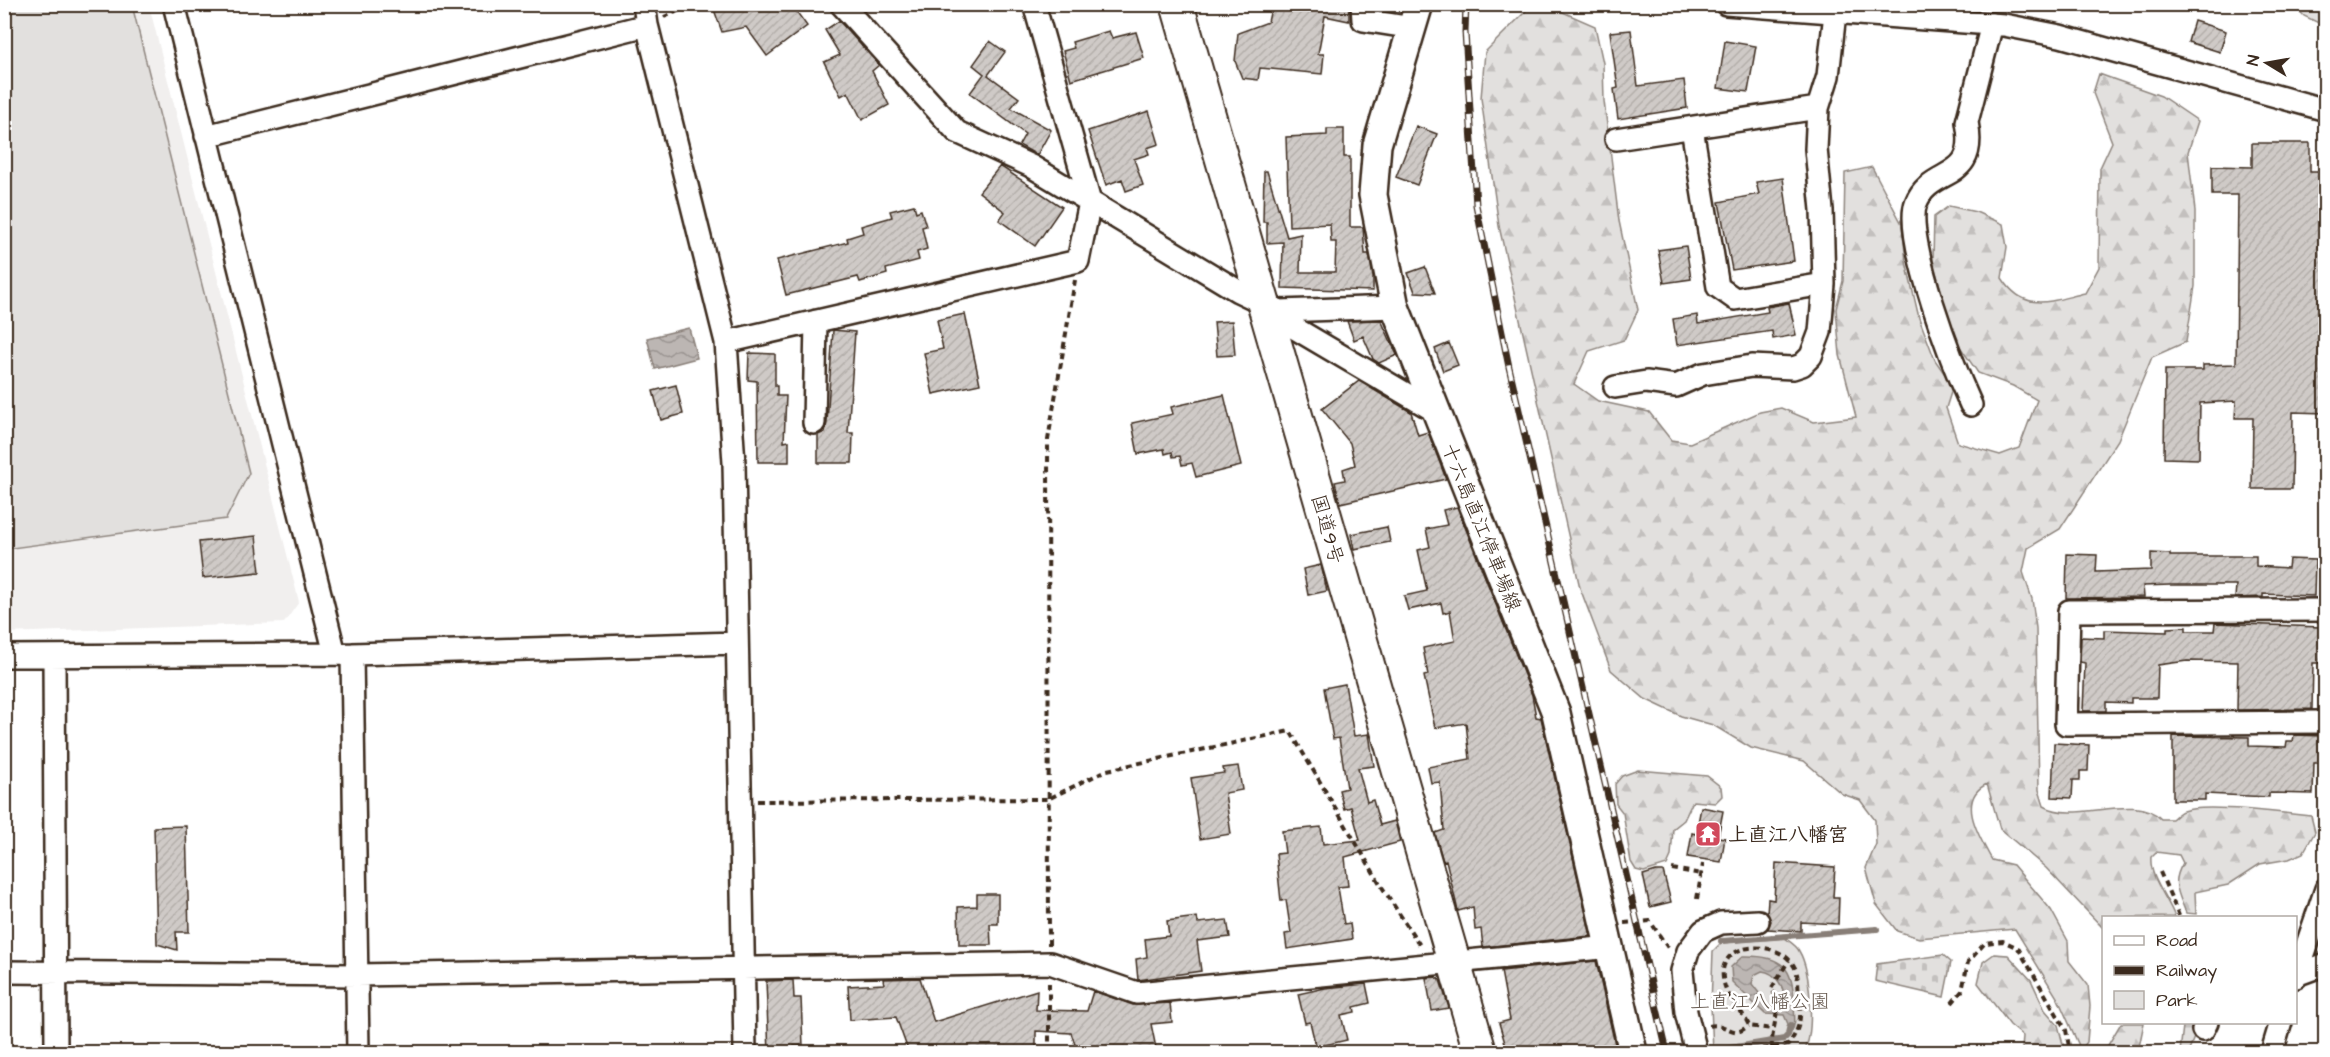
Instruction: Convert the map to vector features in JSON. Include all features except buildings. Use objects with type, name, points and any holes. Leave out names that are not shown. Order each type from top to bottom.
[{"type":"highway","name":"国道9号","points":[[1177,4],[1272,308],[1443,965],[1480,1053]]},
{"type":"main road","name":"十六島直江停車場線","points":[[1416,16],[1377,145],[1373,195],[1395,307],[1556,713],[1633,1053]]},
{"type":"street","points":[[174,4],[206,136],[343,654],[357,975],[358,1053]]},
{"type":"street","points":[[841,4],[957,132],[1030,166],[1272,308],[1286,322],[1435,411]]},
{"type":"street","points":[[726,342],[1078,261],[1090,202],[1034,4]]},
{"type":"street","points":[[1362,4],[1363,20],[1416,16]]},
{"type":"street","points":[[1726,4],[1835,13],[1868,9],[1992,24],[2060,36],[2325,110]]},
{"type":"street","points":[[1615,387],[1646,382],[1676,386],[1703,374],[1752,366],[1793,368],[1811,356],[1820,332],[1824,284],[1822,210],[1816,149],[1818,108],[1828,76],[1835,13]]},
{"type":"street","points":[[206,136],[645,14],[726,342],[734,463],[745,1053]]},
{"type":"street","points":[[1971,405],[1945,345],[1921,261],[1914,218],[1916,203],[1927,189],[1953,172],[1968,155],[1970,138],[1967,122],[1992,24]]},
{"type":"street","points":[[1616,139],[1818,108]]},
{"type":"street","points":[[1692,128],[1718,286],[1735,299],[1824,284]]},
{"type":"street","points":[[1272,308],[1395,307]]},
{"type":"street","points":[[814,423],[816,321]]},
{"type":"street","points":[[2325,610],[2069,611],[2066,724],[2325,722]]},
{"type":"street","points":[[4,656],[343,654],[737,643]]},
{"type":"street","points":[[54,656],[56,1053]]},
{"type":"street","points":[[2297,973],[2325,889]]},
{"type":"street","points":[[1699,1053],[1686,1012],[1682,971],[1688,951],[1703,931],[1721,923],[1758,921]]},
{"type":"street","points":[[4,972],[357,975],[742,966],[1050,963],[1137,993],[1443,965],[1608,937]]},
{"type":"street","points":[[2297,976],[2325,964]]},
{"type":"street","points":[[2272,1053],[2281,1024]]},
{"type":"street","points":[[1699,1031],[1699,1053]]},
{"type":"path","points":[[645,14],[694,4]]},
{"type":"path","points":[[1049,1053],[1048,440],[1078,261]]},
{"type":"path","points":[[742,801],[1048,799],[1107,770],[1290,731],[1382,887],[1443,965]]},
{"type":"path","points":[[1696,899],[1703,864]]},
{"type":"path","points":[[1672,869],[1701,874]]},
{"type":"path","points":[[2160,872],[2179,916]]},
{"type":"path","points":[[1608,937],[1636,920],[1650,921],[1682,971]]},
{"type":"path","points":[[1952,1003],[1962,991],[1968,962],[1985,943],[2003,941],[2018,948],[2066,1030],[2070,1053]]},
{"type":"path","points":[[1742,1053],[1788,1045],[1797,1034],[1802,1016],[1797,974],[1789,960],[1775,951],[1754,947],[1737,951],[1724,962],[1725,988],[1728,996],[1744,1014],[1749,1026]]},
{"type":"path","points":[[1772,1048],[1778,1002],[1776,993],[1771,989],[1789,960]]},
{"type":"path","points":[[1699,1031],[1712,1025],[1722,1025],[1733,1031],[1741,1031],[1749,1026],[1773,1029]]},
{"type":"shaded area","points":[[4,5],[149,5],[299,602],[284,623],[5,633]]},
{"type":"green space","points":[[4,5],[132,5],[249,473],[226,519],[5,549]]},
{"type":"green space","points":[[2294,5],[2325,5],[2325,26],[2304,16]]},
{"type":"green space","points":[[1549,6],[1595,26],[1603,63],[1604,101],[1619,221],[1638,310],[1624,340],[1589,351],[1574,384],[1598,401],[1649,412],[1671,440],[1690,443],[1760,412],[1781,408],[1814,422],[1856,417],[1840,355],[1836,309],[1843,281],[1845,173],[1872,167],[1902,224],[1906,262],[1919,318],[1935,360],[1953,386],[1946,408],[1958,443],[2000,455],[2019,448],[2037,400],[2013,386],[1978,373],[1952,335],[1933,260],[1934,217],[1949,206],[1976,212],[2003,224],[2007,247],[2002,278],[2020,297],[2039,302],[2085,293],[2099,267],[2100,168],[2112,142],[2093,93],[2099,74],[2161,96],[2198,121],[2188,152],[2195,211],[2195,286],[2186,342],[2152,357],[2118,440],[2060,529],[2028,548],[2023,572],[2032,599],[2036,628],[2039,790],[2044,806],[2057,811],[2136,808],[2150,811],[2161,819],[2172,819],[2182,812],[2193,809],[2245,809],[2311,816],[2315,832],[2303,853],[2289,859],[2260,864],[2228,885],[2195,892],[2196,914],[2186,913],[2178,893],[2177,876],[2183,863],[2179,855],[2156,852],[2151,857],[2153,872],[2175,916],[2102,916],[2102,927],[2046,868],[2000,829],[1987,784],[1978,791],[1971,809],[1973,819],[1992,860],[2013,865],[2051,910],[2068,941],[2069,961],[2088,985],[2090,1006],[2087,1042],[2081,1050],[2058,999],[2015,929],[1919,938],[1897,931],[1876,904],[1866,868],[1876,844],[1875,820],[1860,800],[1842,794],[1804,761],[1751,748],[1713,725],[1681,716],[1645,699],[1611,670],[1580,588],[1499,226],[1481,98],[1485,52],[1527,10]]},
{"type":"green space","points":[[1638,770],[1707,776],[1721,787],[1722,796],[1715,803],[1693,801],[1684,820],[1673,829],[1671,856],[1667,865],[1644,872],[1636,870],[1631,862],[1623,813],[1616,804],[1615,784],[1622,776]]},
{"type":"green space","name":"上直江八幡公園","points":[[1785,938],[1799,951],[1809,986],[1810,1031],[1804,1052],[1713,1052],[1711,1005],[1713,951],[1721,943]]},
{"type":"green space","points":[[1994,954],[2008,955],[2031,980],[2045,1010],[2058,1025],[2065,1052],[2018,1052],[2022,1049],[2023,1036],[2010,1025],[1978,983],[1983,962]]},
{"type":"green space","points":[[1943,955],[1951,962],[1944,997],[1875,981],[1877,964]]},
{"type":"green space","points":[[2120,1024],[2144,1024],[2138,1052],[2104,1052]]},
{"type":"green space","points":[[2175,1024],[2200,1024],[2188,1052],[2180,1052],[2183,1026]]},
{"type":"water","points":[[689,328],[697,358],[655,369],[647,338]]},
{"type":"water","points":[[1743,956],[1767,958],[1783,966],[1792,981],[1795,1023],[1791,1032],[1786,1032],[1788,1024],[1784,1015],[1765,1014],[1732,982],[1731,967]],"holes":[[[1762,971],[1772,974],[1782,987],[1784,1002],[1779,1007],[1769,1006],[1752,984],[1754,975]]]},
{"type":"waterway","points":[[1721,941],[1877,929]]},
{"type":"waterway","points":[[1725,1052],[1730,1048],[1784,1039],[1791,1025]]},
{"type":"railway","points":[[1466,4],[1465,32],[1476,205],[1509,367],[1667,1052]]},
{"type":"place","name":"上直江八幡宮","points":[[1708,834]]}]
